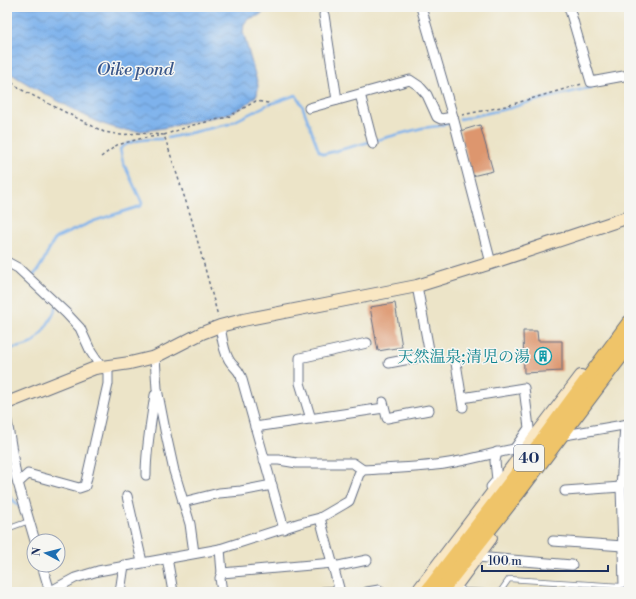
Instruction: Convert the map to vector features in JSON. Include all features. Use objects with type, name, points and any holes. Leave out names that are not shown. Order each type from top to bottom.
[{"type":"main road","name":"40","points":[[440,592],[533,448],[590,377],[629,323]]},
{"type":"main road","name":"40","points":[[427,592],[527,460],[533,448],[562,435],[629,344]]},
{"type":"street","points":[[421,7],[453,118],[491,263]]},
{"type":"street","points":[[569,7],[591,82],[629,75]]},
{"type":"street","points":[[324,15],[338,100]]},
{"type":"street","points":[[309,108],[410,80],[427,94],[437,117],[441,119],[453,118]]},
{"type":"street","points":[[360,94],[373,141]]},
{"type":"street","points":[[7,403],[95,368],[130,364],[155,357],[202,333],[220,326],[417,286],[629,217]]},
{"type":"street","points":[[7,262],[18,268],[80,328],[91,352],[108,373],[108,384],[85,486],[79,488],[28,474],[18,483]]},
{"type":"street","points":[[389,364],[430,355],[417,286]]},
{"type":"street","points":[[220,326],[226,354],[230,362],[237,368],[240,376],[284,529]]},
{"type":"street","points":[[311,419],[300,383],[300,358],[367,343]]},
{"type":"street","points":[[155,357],[156,389],[174,471],[190,524],[194,553]]},
{"type":"street","points":[[453,589],[500,525],[533,448],[524,388],[462,402],[456,363]]},
{"type":"street","points":[[146,475],[146,457],[156,389]]},
{"type":"street","points":[[255,427],[311,419],[384,405],[387,418],[429,410]]},
{"type":"street","points":[[7,421],[18,483],[33,533]]},
{"type":"street","points":[[562,435],[627,424],[621,487],[626,523],[623,546],[624,584]]},
{"type":"street","points":[[44,573],[50,592],[75,578],[98,571],[124,565],[220,549],[320,518],[349,501],[358,474],[364,470],[401,468],[454,462],[497,452],[533,448]]},
{"type":"street","points":[[417,592],[473,519],[533,448]]},
{"type":"street","points":[[473,519],[481,502],[496,480],[495,461],[497,452]]},
{"type":"street","points":[[264,460],[279,460],[297,463],[353,463],[364,470]]},
{"type":"street","points":[[183,502],[219,493],[241,491],[272,485]]},
{"type":"street","points":[[565,490],[621,487]]},
{"type":"street","points":[[127,496],[142,562]]},
{"type":"street","points":[[320,518],[334,565],[340,592],[323,592]]},
{"type":"street","points":[[553,541],[623,546]]},
{"type":"street","points":[[220,549],[222,573],[220,578],[222,592]]},
{"type":"street","points":[[477,557],[572,565]]},
{"type":"street","points":[[167,558],[173,592]]},
{"type":"street","points":[[222,573],[334,565],[367,560]]},
{"type":"street","points":[[120,592],[124,565]]},
{"type":"street","points":[[367,592],[379,590]]},
{"type":"lane","points":[[7,529],[29,521]]},
{"type":"lane","points":[[500,592],[510,579],[620,586],[624,584]]},
{"type":"lane","points":[[453,589],[486,592]]},
{"type":"path","points":[[7,79],[22,90],[104,132],[121,135],[138,133],[164,135]]},
{"type":"path","points":[[453,118],[478,110],[506,106],[591,82]]},
{"type":"path","points":[[101,157],[117,146],[143,138],[164,135],[193,125],[228,117],[256,101],[268,103],[269,106]]},
{"type":"path","points":[[164,135],[191,217],[220,326]]},
{"type":"water","name":"Oike pond","points":[[7,7],[263,7],[264,12],[258,16],[248,19],[244,24],[243,32],[258,85],[257,95],[244,106],[230,113],[168,127],[138,131],[108,126],[80,113],[34,88],[7,71]]},
{"type":"building","points":[[480,125],[493,171],[472,176],[460,131]]},
{"type":"building","points":[[395,303],[402,347],[378,351],[370,307]]},
{"type":"building","name":"天然温泉;清児の湯","points":[[523,331],[537,331],[538,341],[562,341],[562,371],[524,373]]},
{"type":"waterway","points":[[460,119],[511,108],[592,87],[597,84]]},
{"type":"waterway","points":[[270,104],[296,95],[302,105],[319,151],[324,154],[422,128],[449,123]]},
{"type":"waterway","points":[[168,138],[229,124],[267,105]]},
{"type":"waterway","points":[[32,277],[40,267],[56,238],[94,221],[141,206],[142,203],[123,162],[120,149],[134,141],[162,139]]},
{"type":"waterway","points":[[7,349],[32,343],[46,327],[56,307]]},
{"type":"waterway","points":[[7,494],[22,509]]},
{"type":"railway","points":[[617,592],[629,587]]},
{"type":"place","name":"天然温泉;清児の湯","points":[[543,356]]}]
